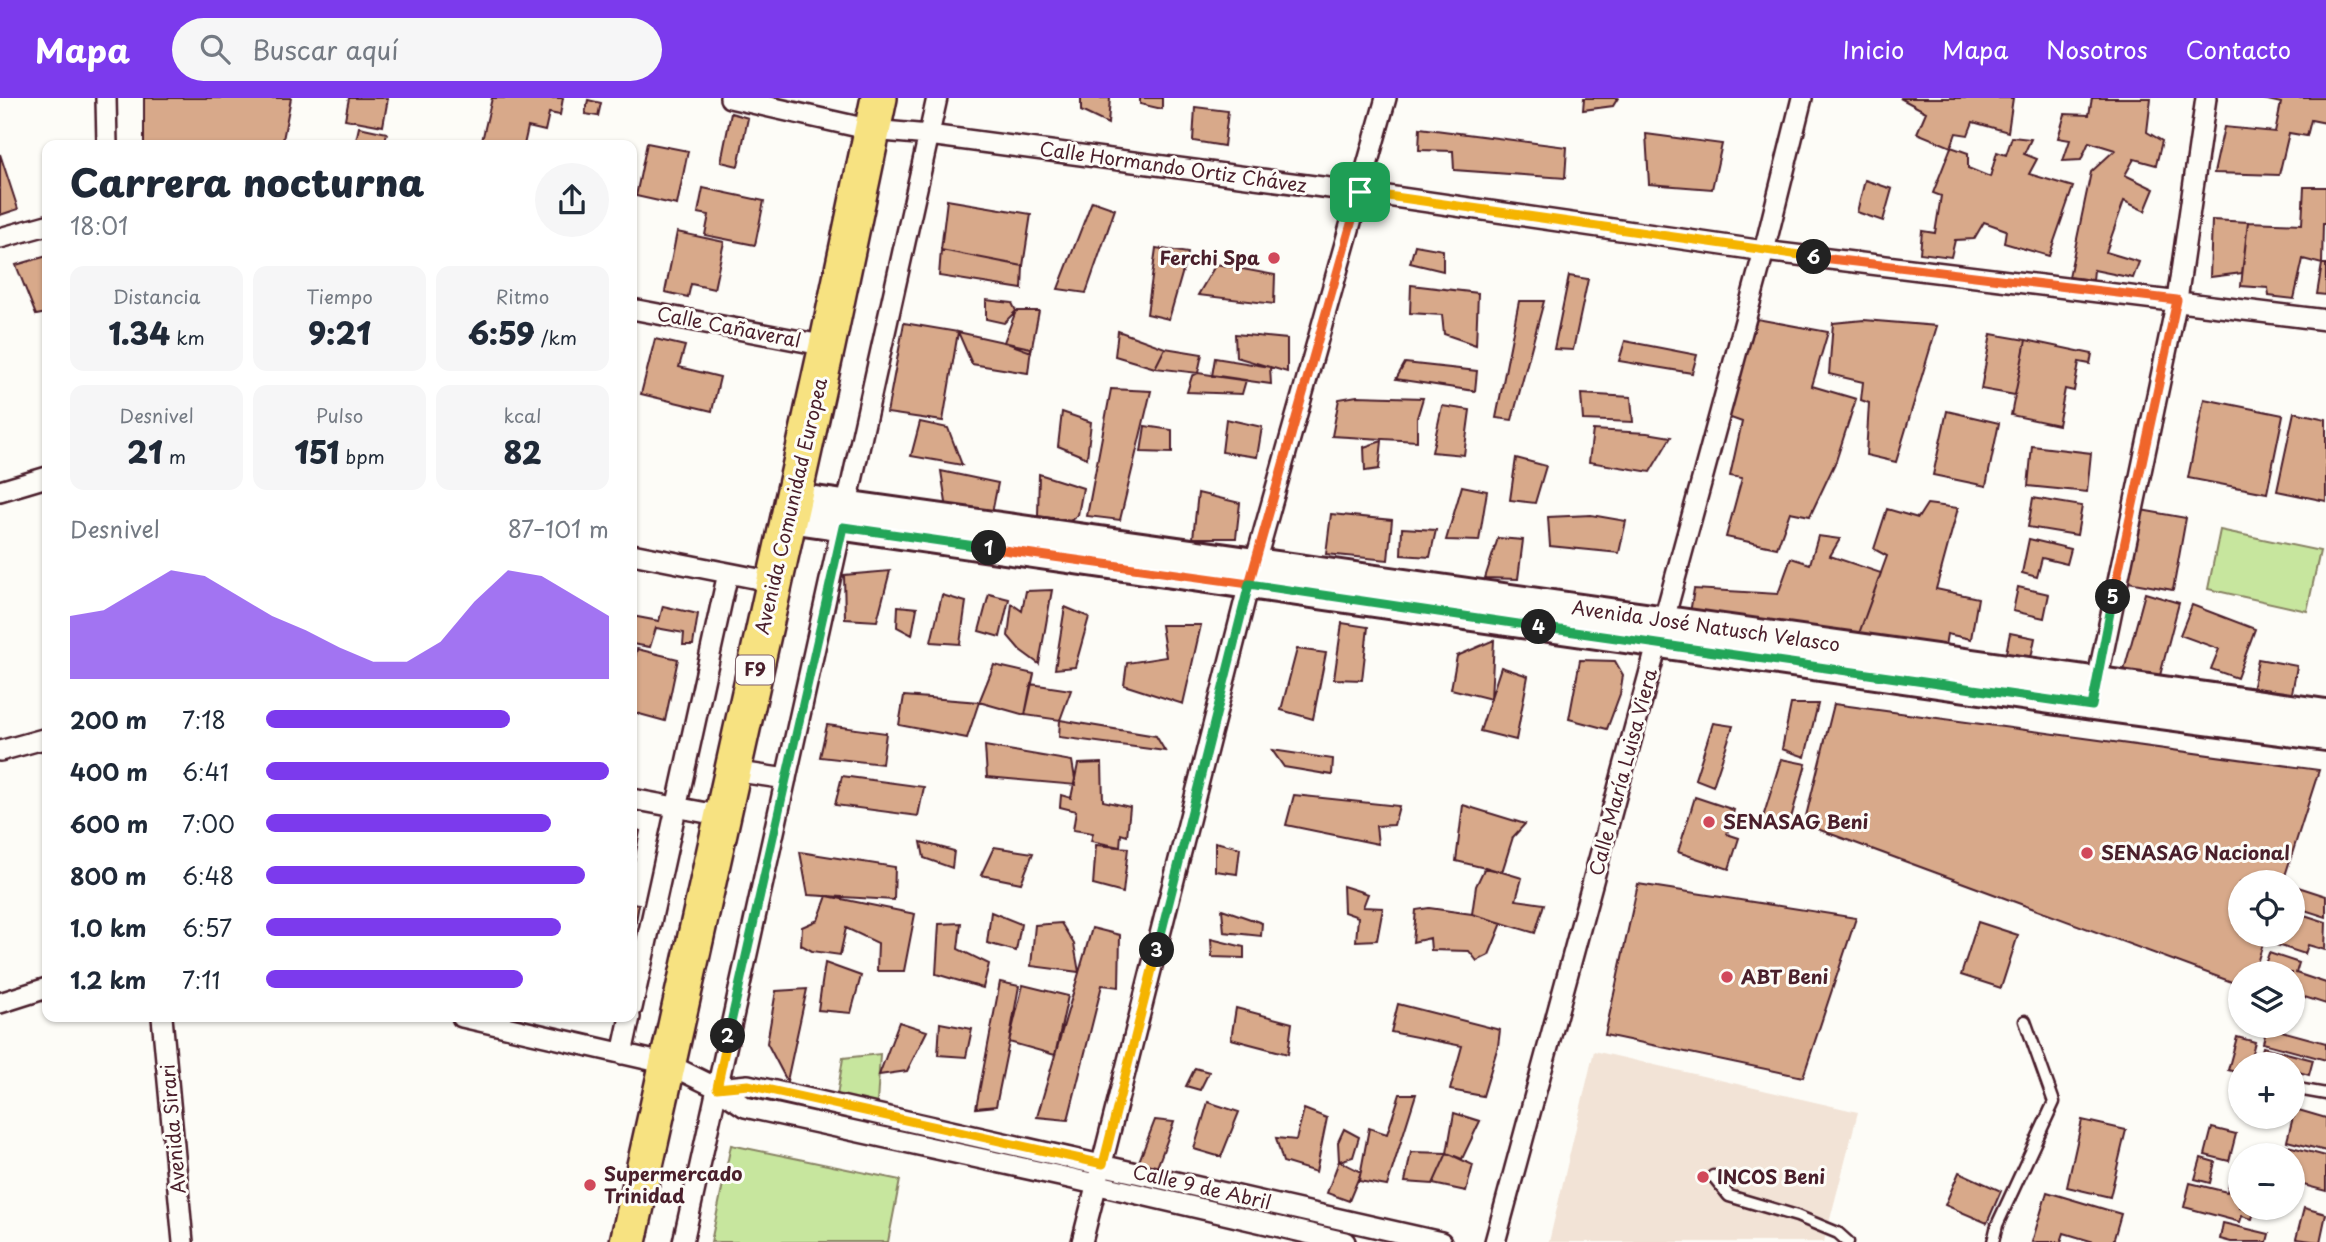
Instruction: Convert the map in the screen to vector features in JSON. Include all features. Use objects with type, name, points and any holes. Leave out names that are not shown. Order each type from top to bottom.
[{"type":"highway","name":"Avenida Comunidad Europea","points":[[628,1242],[792,508],[875,114]]},
{"type":"main road","name":"Avenida José Natusch Velasco","points":[[792,508],[2094,694],[2326,737]]},
{"type":"main road","name":"Avenida José Natusch Velasco","points":[[2094,694],[2326,713]]},
{"type":"street","points":[[106,98],[107,140]]},
{"type":"street","name":"Calle Hormando Ortiz Chávez","points":[[730,98],[875,114],[929,135],[1360,192],[1764,251],[2326,320]]},
{"type":"street","points":[[683,1242],[937,98]]},
{"type":"street","points":[[1082,1242],[1252,573],[1386,98]]},
{"type":"street","name":"Calle María Luisa Viera","points":[[1495,1242],[1764,251],[1802,98]]},
{"type":"street","points":[[2094,694],[2177,300],[2206,98]]},
{"type":"street","points":[[0,238],[42,226]]},
{"type":"street","name":"Calle Cañaveral","points":[[637,310],[827,346]]},
{"type":"street","points":[[0,491],[42,478]]},
{"type":"street","points":[[637,555],[774,582]]},
{"type":"street","points":[[637,985],[728,573]]},
{"type":"street","points":[[0,751],[42,739]]},
{"type":"street","points":[[733,771],[786,779]]},
{"type":"street","points":[[637,800],[723,816]]},
{"type":"street","points":[[0,1003],[42,990]]},
{"type":"street","name":"Avenida Sirari","points":[[162,1022],[183,1242]]},
{"type":"street","name":"Calle 9 de Abril","points":[[484,1022],[668,1064],[717,1088],[745,1107],[1345,1242]]},
{"type":"street","points":[[622,1054],[629,1022]]},
{"type":"street","name":"Calle 9 de Abril","points":[[717,1088],[748,1085],[1441,1242]]},
{"type":"lane","points":[[1993,1242],[1997,1225],[2054,1102],[2025,1021]]},
{"type":"lane","points":[[2305,1090],[2326,1094]]},
{"type":"lane","points":[[1713,1176],[1729,1196],[1797,1216],[1838,1233],[1848,1242]]},
{"type":"shaded area","name":"INCOS Beni","points":[[1594,1051],[1858,1112],[1824,1242],[1549,1242]]},
{"type":"green space","points":[[2220,530],[2320,551],[2307,611],[2208,589]]},
{"type":"green space","points":[[880,1054],[877,1104],[837,1096],[843,1058]]},
{"type":"green space","points":[[731,1145],[900,1180],[888,1242],[711,1242]]},
{"type":"building","points":[[144,98],[291,98],[283,140],[144,140]]},
{"type":"building","points":[[349,98],[388,98],[383,126],[345,119]]},
{"type":"building","points":[[492,98],[563,98],[560,115],[549,113],[545,131],[528,127],[525,140],[482,140]]},
{"type":"building","points":[[1081,98],[1110,98],[1108,124],[1081,111]]},
{"type":"building","points":[[1140,98],[1162,98],[1162,109],[1140,104]]},
{"type":"building","points":[[1584,98],[1618,98],[1613,106],[1583,110]]},
{"type":"building","points":[[1900,98],[2013,98],[2008,132],[1973,122],[1968,135],[1956,133],[1951,147],[1917,133],[1926,112]]},
{"type":"building","points":[[2092,98],[2151,98],[2147,132],[2162,141],[2156,165],[2134,159],[2125,175],[2154,189],[2145,211],[2124,201],[2106,252],[2139,262],[2133,278],[2094,270],[2093,280],[2069,277],[2091,172],[2115,150],[2089,142],[2081,160],[2063,161],[2070,140],[2058,138],[2065,114],[2089,115]]},
{"type":"building","points":[[2259,98],[2326,98],[2326,123],[2311,120],[2307,136],[2289,133],[2279,175],[2214,173],[2224,127],[2275,132],[2281,103]]},
{"type":"building","points":[[588,100],[601,103],[598,116],[585,114]]},
{"type":"building","points":[[1195,107],[1228,111],[1224,146],[1193,141]]},
{"type":"building","points":[[731,113],[748,118],[738,166],[721,162]]},
{"type":"building","points":[[359,127],[387,133],[385,140],[356,140]]},
{"type":"building","points":[[1420,128],[1567,147],[1565,178],[1454,170],[1453,151],[1419,150]]},
{"type":"building","points":[[1646,134],[1722,144],[1712,189],[1649,184]]},
{"type":"building","points":[[2012,137],[2031,139],[2024,154],[2037,159],[2029,174],[2073,187],[2049,256],[2004,243],[2006,230],[1984,222],[1974,239],[1955,240],[1951,257],[1920,253],[1922,231],[1935,233],[1941,196],[1933,193],[1951,147],[1968,153],[1968,168],[1990,177],[1997,152],[2006,155]]},
{"type":"building","points":[[647,143],[688,151],[677,205],[637,196]]},
{"type":"building","points":[[0,154],[18,209],[0,215]]},
{"type":"building","points":[[1865,180],[1892,189],[1883,221],[1857,212]]},
{"type":"building","points":[[2304,187],[2326,187],[2322,264],[2303,259],[2294,299],[2269,296],[2268,288],[2241,286],[2248,222],[2302,224]]},
{"type":"building","points":[[703,188],[764,201],[755,245],[705,235],[709,215],[698,213]]},
{"type":"building","points":[[947,200],[1031,214],[1023,266],[941,250]]},
{"type":"building","points":[[1092,201],[1115,209],[1086,293],[1058,289]]},
{"type":"building","points":[[2212,220],[2248,222],[2242,273],[2210,277]]},
{"type":"building","points":[[677,232],[724,242],[714,289],[691,284],[688,297],[665,292]]},
{"type":"building","points":[[1415,245],[1443,250],[1443,271],[1410,263]]},
{"type":"building","points":[[1156,248],[1188,253],[1169,319],[1147,314]]},
{"type":"building","points":[[941,250],[1023,266],[1022,289],[939,276]]},
{"type":"building","points":[[42,257],[42,314],[36,315],[16,265]]},
{"type":"building","points":[[1216,264],[1275,275],[1274,304],[1198,295]]},
{"type":"building","points":[[2322,264],[2326,264],[2326,295],[2317,294]]},
{"type":"building","points":[[1569,276],[1588,279],[1573,350],[1554,349]]},
{"type":"building","points":[[1411,285],[1478,293],[1476,345],[1444,334],[1442,315],[1410,313]]},
{"type":"building","points":[[986,300],[1012,303],[1016,311],[1004,323],[986,319]]},
{"type":"building","points":[[1519,301],[1544,301],[1512,420],[1496,418]]},
{"type":"building","points":[[1016,311],[1039,311],[1031,352],[1004,342]]},
{"type":"building","points":[[1757,319],[1828,332],[1812,386],[1856,399],[1836,461],[1810,516],[1790,512],[1777,548],[1726,537],[1742,478],[1730,476],[1742,422],[1728,417]]},
{"type":"building","points":[[1864,320],[1937,326],[1896,462],[1866,455],[1869,403],[1861,400],[1863,382],[1829,374],[1833,323]]},
{"type":"building","points":[[904,323],[958,332],[943,421],[887,413]]},
{"type":"building","points":[[1118,331],[1165,348],[1155,368],[1115,356]]},
{"type":"building","points":[[958,332],[1031,348],[1028,373],[972,364]]},
{"type":"building","points":[[1235,334],[1287,339],[1287,372],[1236,357]]},
{"type":"building","points":[[1991,334],[2026,340],[2015,395],[1981,389]]},
{"type":"building","points":[[655,339],[685,346],[679,367],[720,377],[712,411],[641,394]]},
{"type":"building","points":[[2026,340],[2092,354],[2090,364],[2079,362],[2074,391],[2065,389],[2058,425],[2011,415]]},
{"type":"building","points":[[1625,341],[1697,355],[1692,373],[1619,361]]},
{"type":"building","points":[[1165,348],[1202,354],[1198,373],[1155,368]]},
{"type":"building","points":[[1215,358],[1270,367],[1271,384],[1212,376]]},
{"type":"building","points":[[1405,363],[1477,371],[1475,391],[1396,379]]},
{"type":"building","points":[[1198,373],[1246,380],[1242,394],[1187,392],[1192,376]]},
{"type":"building","points":[[1111,389],[1151,391],[1120,520],[1087,516]]},
{"type":"building","points":[[1581,394],[1631,397],[1633,422],[1583,420]]},
{"type":"building","points":[[1357,396],[1423,398],[1417,418],[1417,441],[1332,436],[1339,399]]},
{"type":"building","points":[[2204,399],[2283,415],[2267,493],[2188,478]]},
{"type":"building","points":[[1442,406],[1470,410],[1464,455],[1432,452]]},
{"type":"building","points":[[1947,411],[1999,423],[1986,486],[1933,475]]},
{"type":"building","points":[[1062,412],[1091,422],[1087,458],[1058,446]]},
{"type":"building","points":[[2294,412],[2326,419],[2326,501],[2277,491]]},
{"type":"building","points":[[1226,419],[1262,427],[1257,457],[1222,452]]},
{"type":"building","points":[[920,422],[948,428],[962,465],[911,456]]},
{"type":"building","points":[[1145,426],[1172,430],[1172,453],[1141,452]]},
{"type":"building","points":[[1593,430],[1671,437],[1650,472],[1589,462]]},
{"type":"building","points":[[1382,441],[1379,469],[1365,471],[1364,447]]},
{"type":"building","points":[[2032,446],[2091,453],[2087,492],[2028,486]]},
{"type":"building","points":[[1516,458],[1546,466],[1535,503],[1510,500]]},
{"type":"building","points":[[941,471],[998,483],[991,518],[947,509]]},
{"type":"building","points":[[1039,474],[1083,488],[1078,515],[1056,531],[1060,519],[1038,516]]},
{"type":"building","points":[[1462,486],[1487,491],[1479,541],[1446,540]]},
{"type":"building","points":[[1198,493],[1240,503],[1236,538],[1193,538]]},
{"type":"building","points":[[2033,498],[2082,506],[2077,535],[2028,527]]},
{"type":"building","points":[[1927,504],[1958,508],[1936,589],[1978,598],[1971,639],[1947,634],[1945,646],[1857,639],[1887,556],[1874,549],[1887,509],[1918,518]]},
{"type":"building","points":[[2141,510],[2186,518],[2173,590],[2128,582]]},
{"type":"building","points":[[1331,514],[1392,520],[1388,560],[1326,554]]},
{"type":"building","points":[[1591,515],[1626,521],[1619,553],[1550,546],[1548,517]]},
{"type":"building","points":[[1402,528],[1436,530],[1430,557],[1401,555]]},
{"type":"building","points":[[1818,536],[1840,539],[1830,556],[1881,573],[1857,639],[1690,613],[1694,589],[1778,594],[1791,558],[1810,564]]},
{"type":"building","points":[[1498,538],[1523,540],[1518,579],[1485,578]]},
{"type":"building","points":[[2029,539],[2071,549],[2067,564],[2042,558],[2037,577],[2022,573]]},
{"type":"building","points":[[890,571],[877,621],[845,619],[844,575]]},
{"type":"building","points":[[2018,587],[2049,594],[2044,618],[2013,611]]},
{"type":"building","points":[[1052,590],[1039,664],[1020,650],[1008,636],[1012,604],[1022,611],[1026,591]]},
{"type":"building","points":[[2145,593],[2179,603],[2158,683],[2123,674]]},
{"type":"building","points":[[989,594],[1009,599],[1000,637],[979,631]]},
{"type":"building","points":[[942,595],[966,602],[960,644],[931,642]]},
{"type":"building","points":[[2192,605],[2255,629],[2237,678],[2211,669],[2219,649],[2180,635]]},
{"type":"building","points":[[663,606],[698,614],[693,645],[683,645],[684,633],[656,628],[650,647],[637,645],[637,617],[659,621]]},
{"type":"building","points":[[898,606],[917,608],[912,635],[897,627]]},
{"type":"building","points":[[1065,607],[1089,617],[1075,667],[1055,669]]},
{"type":"building","points":[[1342,623],[1368,627],[1362,680],[1334,679]]},
{"type":"building","points":[[1161,625],[1201,625],[1183,704],[1124,685],[1127,663],[1166,657]]},
{"type":"building","points":[[2010,633],[2035,638],[2029,668],[2004,663]]},
{"type":"building","points":[[1494,640],[1491,699],[1451,689],[1457,656]]},
{"type":"building","points":[[637,649],[678,659],[665,721],[637,713]]},
{"type":"building","points":[[1297,649],[1326,653],[1313,719],[1281,710]]},
{"type":"building","points":[[2258,659],[2297,666],[2290,704],[2251,697]]},
{"type":"building","points":[[1580,660],[1615,661],[1623,675],[1620,694],[1607,729],[1569,719]]},
{"type":"building","points":[[994,665],[1034,674],[1025,715],[979,702]]},
{"type":"building","points":[[1501,667],[1528,676],[1516,740],[1480,731]]},
{"type":"building","points":[[1031,684],[1071,690],[1060,720],[1025,715]]},
{"type":"building","points":[[904,696],[979,702],[967,738],[899,725]]},
{"type":"building","points":[[1791,704],[1818,704],[1805,757],[1782,749]]},
{"type":"building","name":"SENASAG Nacional","points":[[1834,704],[2319,770],[2287,870],[2228,870],[2228,947],[2262,947],[2258,961],[2228,961],[2228,981],[1804,824]]},
{"type":"building","points":[[1060,720],[1156,736],[1165,751],[1059,737]]},
{"type":"building","points":[[1713,723],[1733,726],[1713,786],[1695,779]]},
{"type":"building","points":[[827,725],[886,733],[882,764],[820,757]]},
{"type":"building","points":[[985,746],[1072,761],[1076,785],[987,777]]},
{"type":"building","points":[[1272,750],[1333,759],[1332,775],[1284,767]]},
{"type":"building","points":[[1781,759],[1806,764],[1788,829],[1761,824]]},
{"type":"building","points":[[1102,763],[1103,801],[1130,807],[1127,836],[1121,834],[1120,847],[1091,841],[1093,833],[1073,830],[1076,811],[1060,807],[1061,795],[1071,798],[1078,764]]},
{"type":"building","points":[[842,776],[924,787],[918,816],[835,805]]},
{"type":"building","points":[[1294,795],[1399,806],[1394,825],[1376,826],[1378,844],[1286,825]]},
{"type":"building","name":"SENASAG Beni","points":[[1695,797],[1734,810],[1727,834],[1739,838],[1729,869],[1678,852]]},
{"type":"building","points":[[1463,805],[1525,824],[1513,837],[1502,872],[1456,861]]},
{"type":"building","points":[[921,842],[954,851],[952,868],[924,858]]},
{"type":"building","points":[[1215,842],[1240,848],[1237,874],[1215,871]]},
{"type":"building","points":[[1096,845],[1128,848],[1123,893],[1093,885]]},
{"type":"building","points":[[994,847],[1033,853],[1021,883],[981,875]]},
{"type":"building","points":[[800,852],[895,867],[894,900],[808,895]]},
{"type":"building","points":[[1485,867],[1522,878],[1516,900],[1544,904],[1535,933],[1472,914],[1476,886]]},
{"type":"building","name":"ABT Beni","points":[[1638,884],[1856,918],[1803,1077],[1605,1035]]},
{"type":"building","points":[[1343,886],[1368,894],[1363,907],[1383,908],[1377,940],[1356,941],[1358,917],[1344,912]]},
{"type":"building","points":[[2305,889],[2326,896],[2326,917],[2305,910]]},
{"type":"building","points":[[827,896],[915,914],[904,971],[877,971],[878,943],[846,928],[840,955],[812,951],[801,945],[802,927],[818,920]]},
{"type":"building","points":[[1429,908],[1472,914],[1502,923],[1489,955],[1477,961],[1469,951],[1431,950],[1430,938],[1413,942],[1416,910]]},
{"type":"building","points":[[1222,909],[1262,923],[1261,936],[1224,932]]},
{"type":"building","points":[[991,912],[1021,924],[1016,951],[987,943]]},
{"type":"building","points":[[2305,915],[2326,922],[2325,950],[2308,945],[2305,954],[2283,947],[2305,947]]},
{"type":"building","points":[[1978,922],[2018,935],[2001,988],[1961,975]]},
{"type":"building","points":[[961,923],[958,949],[989,964],[983,988],[936,974],[939,924]]},
{"type":"building","points":[[1061,923],[1074,944],[1079,972],[1031,966],[1035,925]]},
{"type":"building","points":[[1092,928],[1120,935],[1119,987],[1102,985],[1068,1120],[1037,1117]]},
{"type":"building","points":[[1211,939],[1244,947],[1244,958],[1212,957]]},
{"type":"building","points":[[2269,953],[2293,961],[2266,961]]},
{"type":"building","points":[[825,963],[861,976],[851,1013],[818,1010]]},
{"type":"building","points":[[2305,976],[2326,983],[2326,1004],[2305,997]]},
{"type":"building","points":[[1000,982],[1019,986],[1009,1042],[996,1106],[976,1108]]},
{"type":"building","points":[[1023,985],[1068,996],[1055,1055],[1009,1042]]},
{"type":"building","points":[[807,989],[787,1081],[767,1043],[776,991]]},
{"type":"building","points":[[1398,1004],[1500,1030],[1483,1096],[1450,1090],[1462,1046],[1391,1032]]},
{"type":"building","points":[[1236,1008],[1292,1023],[1288,1054],[1231,1039]]},
{"type":"building","points":[[899,1022],[927,1031],[907,1071],[879,1075]]},
{"type":"building","points":[[940,1023],[972,1029],[966,1057],[938,1055]]},
{"type":"building","points":[[2305,1037],[2326,1043],[2326,1060],[2305,1054],[2305,1052],[2263,1043],[2264,1038]]},
{"type":"building","points":[[2237,1038],[2255,1042],[2252,1052],[2233,1052]]},
{"type":"building","points":[[2263,1047],[2282,1052],[2262,1052]]},
{"type":"building","points":[[2305,1058],[2313,1060],[2309,1075],[2305,1074]]},
{"type":"building","points":[[1195,1068],[1209,1072],[1200,1090],[1186,1086]]},
{"type":"building","points":[[1400,1094],[1416,1094],[1387,1186],[1359,1181],[1369,1128],[1387,1134]]},
{"type":"building","points":[[1208,1102],[1239,1112],[1221,1157],[1194,1149]]},
{"type":"building","points":[[1304,1109],[1327,1118],[1316,1172],[1283,1162],[1276,1138],[1296,1140]]},
{"type":"building","points":[[2305,1112],[2326,1118],[2326,1151],[2305,1146],[2305,1143],[2287,1141],[2290,1129],[2305,1129]]},
{"type":"building","points":[[1454,1113],[1480,1121],[1462,1159],[1447,1153]]},
{"type":"building","points":[[1155,1120],[1174,1122],[1156,1170],[1138,1164]]},
{"type":"building","points":[[2082,1120],[2126,1130],[2110,1197],[2067,1187]]},
{"type":"building","points":[[2212,1128],[2236,1134],[2234,1143],[2228,1143],[2228,1161],[2205,1155]]},
{"type":"building","points":[[1344,1129],[1359,1137],[1353,1157],[1339,1161],[1338,1142]]},
{"type":"building","points":[[2305,1150],[2326,1156],[2326,1191],[2305,1185]]},
{"type":"building","points":[[1411,1152],[1447,1153],[1433,1184],[1405,1182]]},
{"type":"building","points":[[1447,1153],[1473,1165],[1466,1191],[1433,1184]]},
{"type":"building","points":[[2201,1158],[2215,1162],[2210,1183],[2195,1179]]},
{"type":"building","points":[[1339,1161],[1361,1172],[1349,1201],[1327,1193]]},
{"type":"building","points":[[1959,1172],[2001,1191],[1987,1223],[1945,1205]]},
{"type":"building","points":[[2190,1183],[2227,1192],[2228,1188],[2228,1219],[2184,1207]]},
{"type":"building","points":[[2047,1192],[2121,1214],[2113,1242],[2094,1242],[2064,1233],[2061,1242],[2032,1242]]},
{"type":"building","points":[[2305,1208],[2326,1214],[2320,1242],[2296,1239],[2301,1220],[2305,1220]]},
{"type":"building","points":[[2223,1223],[2269,1234],[2267,1242],[2231,1242],[2220,1239]]},
{"type":"place","name":"Ferchi Spa","points":[[1274,258]]},
{"type":"place","name":"SENASAG Beni","points":[[1709,822]]},
{"type":"place","name":"SENASAG Nacional","points":[[2087,853]]},
{"type":"place","name":"ABT Beni","points":[[1727,977]]},
{"type":"place","name":"INCOS Beni","points":[[1703,1177]]},
{"type":"place","name":"Supermercado Trinidad","points":[[590,1185]]},
{"type":"route","points":[[1360,192],[1249,584],[843,527],[717,1088],[748,1085],[1103,1164],[1249,584],[2092,706],[2177,300],[1764,251],[1360,192]]}]
